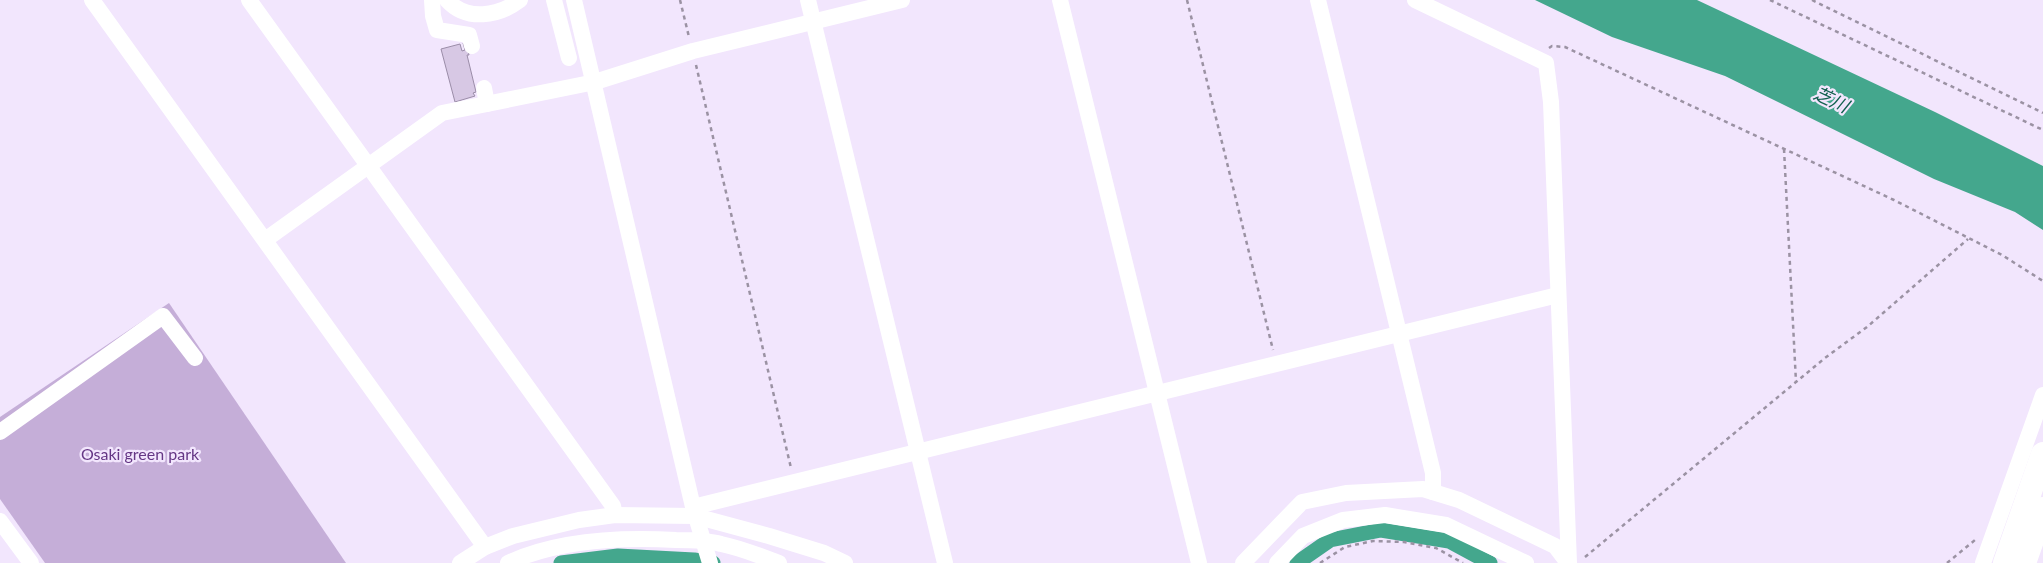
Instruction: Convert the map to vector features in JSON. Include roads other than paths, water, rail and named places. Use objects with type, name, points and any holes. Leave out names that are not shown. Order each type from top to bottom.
[{"type":"highway","points":[[2005,563],[2043,454]]},
{"type":"highway","points":[[2024,563],[2043,509]]},
{"type":"street","points":[[92,0],[485,547]]},
{"type":"street","points":[[249,0],[613,506],[615,515]]},
{"type":"street","points":[[432,0],[433,16],[437,30],[469,35],[472,46]]},
{"type":"street","points":[[447,0],[462,10],[476,15],[496,13],[504,5],[520,0]]},
{"type":"street","points":[[554,0],[569,58]]},
{"type":"street","points":[[574,0],[595,82],[694,512],[710,563]]},
{"type":"street","points":[[808,0],[945,563]]},
{"type":"street","points":[[264,240],[442,113],[486,96],[595,82],[692,51],[902,0]]},
{"type":"street","points":[[1060,0],[1199,563]]},
{"type":"street","points":[[1318,0],[1398,333],[1434,473],[1433,492]]},
{"type":"street","points":[[1415,0],[1546,63],[1551,102],[1569,563]]},
{"type":"street","points":[[460,563],[485,547],[513,536],[545,527],[615,515],[694,512],[795,482],[1558,294]]},
{"type":"street","points":[[0,432],[163,316],[195,358]]},
{"type":"street","points":[[1983,563],[2043,395]]},
{"type":"street","points":[[1243,563],[1302,502],[1346,493],[1423,489],[1459,500],[1555,546],[1569,563]]},
{"type":"street","points":[[694,512],[824,554],[845,563]]},
{"type":"street","points":[[1277,563],[1303,536],[1343,520],[1385,515],[1446,524],[1526,563]]},
{"type":"street","points":[[0,521],[31,563]]},
{"type":"street","points":[[508,563],[517,558],[566,545],[650,538],[705,544],[721,543],[779,563]]},
{"type":"water","name":"芝川","points":[[1535,0],[1697,0],[1935,112],[2043,166],[2043,230],[2015,212],[1934,179],[1725,76],[1612,37]]},
{"type":"waterway","points":[[1297,563],[1330,540],[1381,530],[1449,541],[1490,563]]},
{"type":"waterway","points":[[561,563],[618,556],[694,560],[713,563]]},
{"type":"park label","name":"Osaki green park","points":[[140,454]]}]
